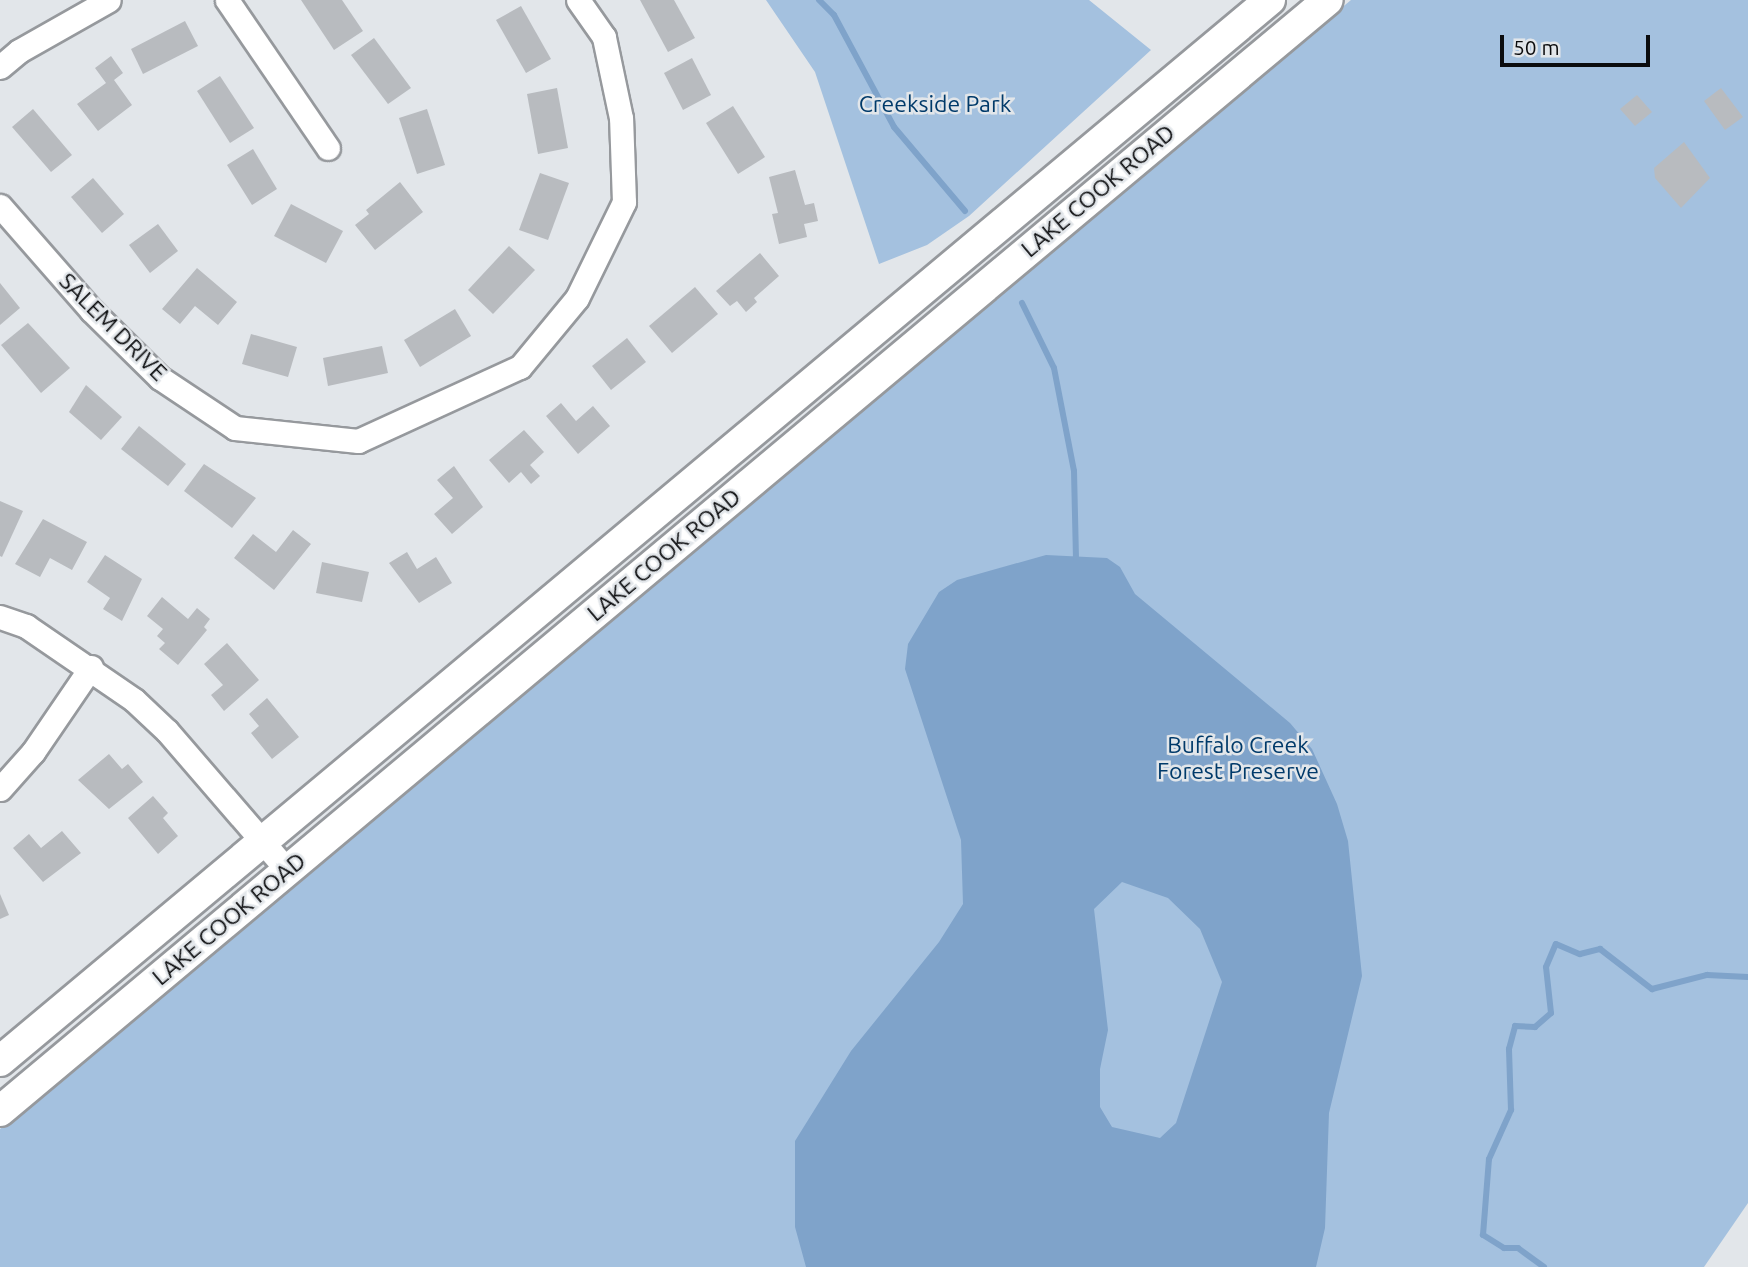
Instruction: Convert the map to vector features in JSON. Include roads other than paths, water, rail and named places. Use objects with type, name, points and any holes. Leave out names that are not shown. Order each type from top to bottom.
[{"type":"main road","name":"LAKE COOK ROAD","points":[[0,1061],[1270,0]]},
{"type":"main road","name":"LAKE COOK ROAD","points":[[0,1111],[1328,0]]},
{"type":"street","points":[[0,67],[109,0]]},
{"type":"street","points":[[227,0],[328,148]]},
{"type":"street","name":"SALEM DRIVE","points":[[0,206],[91,310],[160,378],[235,428],[358,441],[520,367],[578,298],[624,202],[621,118],[604,37],[578,0]]},
{"type":"street","points":[[0,617],[26,626],[91,667],[167,731],[287,870]]},
{"type":"street","points":[[0,789],[33,752],[91,667]]},
{"type":"waterway","points":[[819,0],[834,15],[894,127],[965,211]]},
{"type":"waterway","points":[[1022,303],[1054,368],[1074,471],[1076,557]]},
{"type":"waterway","points":[[1544,1267],[1518,1248],[1504,1248],[1483,1235],[1489,1159],[1511,1110],[1509,1049],[1515,1026],[1535,1027],[1551,1013],[1546,967],[1556,944],[1580,954],[1600,949],[1652,989],[1707,975],[1748,977]]},
{"type":"park label","name":"Creekside Park","points":[[935,104]]},
{"type":"park label","name":"Buffalo Creek Forest Preserve","points":[[1238,758]]}]
